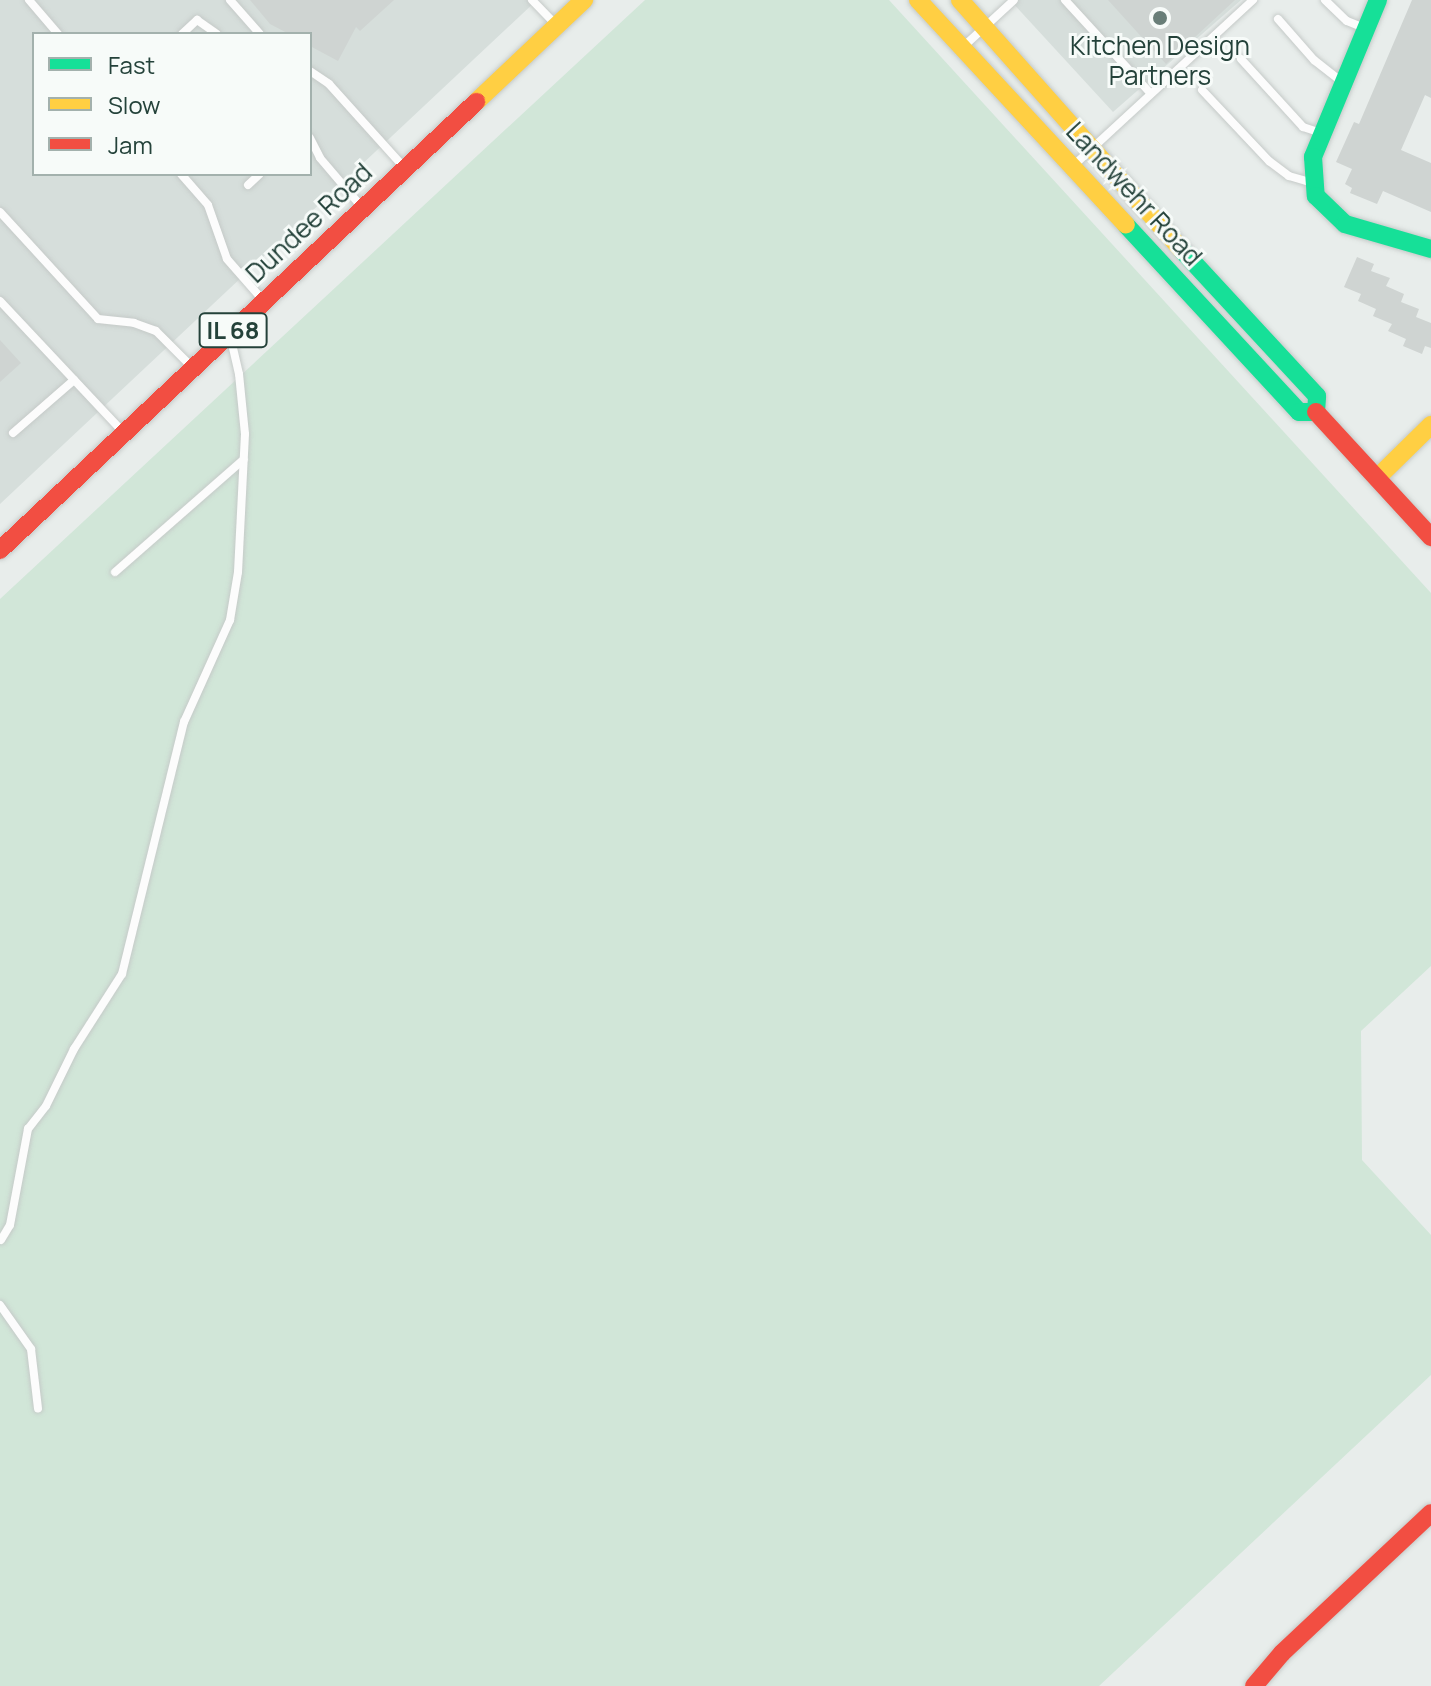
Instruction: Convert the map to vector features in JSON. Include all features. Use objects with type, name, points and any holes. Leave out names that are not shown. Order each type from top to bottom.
[{"type":"main road","name":"Dundee Road","points":[[0,550],[584,0]]},
{"type":"main road","name":"Landwehr Road","points":[[918,0],[1299,412],[1316,412]]},
{"type":"main road","name":"Landwehr Road","points":[[960,0],[1090,150],[1317,396],[1316,412],[1431,537]]},
{"type":"main road","points":[[1378,0],[1313,157],[1316,196],[1345,224],[1431,249]]},
{"type":"main road","points":[[1377,478],[1431,425]]},
{"type":"main road","points":[[1254,1686],[1282,1653],[1431,1513]]},
{"type":"lane","points":[[29,0],[56,32]]},
{"type":"lane","points":[[230,0],[258,32]]},
{"type":"lane","points":[[532,0],[556,26]]},
{"type":"lane","points":[[962,47],[1014,0]]},
{"type":"lane","points":[[1065,0],[1151,94]]},
{"type":"lane","points":[[1073,167],[1253,0]]},
{"type":"lane","points":[[1325,0],[1347,21],[1366,28]]},
{"type":"lane","points":[[1278,19],[1328,73],[1344,82]]},
{"type":"lane","points":[[184,32],[197,20],[214,32]]},
{"type":"lane","points":[[1241,59],[1303,127],[1323,134]]},
{"type":"lane","points":[[312,72],[329,84],[405,168]]},
{"type":"lane","points":[[1202,90],[1269,161],[1289,176],[1315,183]]},
{"type":"lane","points":[[312,142],[320,158],[363,208]]},
{"type":"lane","points":[[183,176],[208,205],[227,259],[264,301]]},
{"type":"lane","points":[[248,185],[258,176]]},
{"type":"lane","points":[[0,212],[98,319],[134,323],[156,331],[193,368]]},
{"type":"lane","points":[[0,301],[124,433]]},
{"type":"lane","points":[[1,1240],[10,1225],[28,1129],[46,1106],[74,1049],[122,974],[184,722],[230,620],[238,572],[244,459],[239,374],[229,334]]},
{"type":"lane","points":[[13,433],[74,380]]},
{"type":"lane","points":[[115,572],[244,459]]},
{"type":"lane","points":[[1,1309],[31,1349],[38,1409]]},
{"type":"shaded area","points":[[0,0],[537,0],[0,504]]},
{"type":"shaded area","points":[[1010,0],[1241,0],[1113,112]]},
{"type":"green space","points":[[645,0],[889,0],[1431,593],[1431,966],[1361,1031],[1362,1160],[1431,1235],[1431,1375],[1099,1686],[0,1686],[0,599]]},
{"type":"building","points":[[250,0],[394,0],[360,31],[356,27],[338,61],[312,47],[312,32],[285,32],[270,24]]},
{"type":"building","points":[[1108,0],[1235,0],[1166,64]]},
{"type":"building","points":[[1412,0],[1431,0],[1431,98],[1425,95],[1401,150],[1431,163],[1431,212],[1383,191],[1377,204],[1350,193],[1352,188],[1345,184],[1352,169],[1336,162],[1354,122],[1359,124]]},
{"type":"building","points":[[1357,257],[1374,264],[1371,271],[1390,278],[1386,286],[1404,294],[1401,302],[1419,309],[1416,317],[1431,323],[1431,348],[1425,346],[1422,354],[1403,346],[1406,339],[1388,331],[1392,324],[1373,316],[1376,309],[1358,301],[1361,294],[1344,287]]},
{"type":"building","points":[[0,340],[21,363],[0,382]]},
{"type":"traffic: fast","points":[[1378,0],[1313,157],[1316,196],[1345,224],[1431,249]]},
{"type":"traffic: fast","points":[[1126,225],[1299,412],[1316,412],[1317,396],[1182,250]]},
{"type":"traffic: slow","points":[[476,102],[584,0]]},
{"type":"traffic: slow","points":[[918,0],[1126,225]]},
{"type":"traffic: slow","points":[[960,0],[1182,250]]},
{"type":"traffic: slow","points":[[1377,478],[1431,425]]},
{"type":"traffic: jam","points":[[0,550],[476,102]]},
{"type":"traffic: jam","points":[[1316,412],[1431,537]]},
{"type":"traffic: jam","points":[[1254,1686],[1282,1653],[1431,1513]]},
{"type":"place","name":"Kitchen Design Partners","points":[[1160,18]]}]
